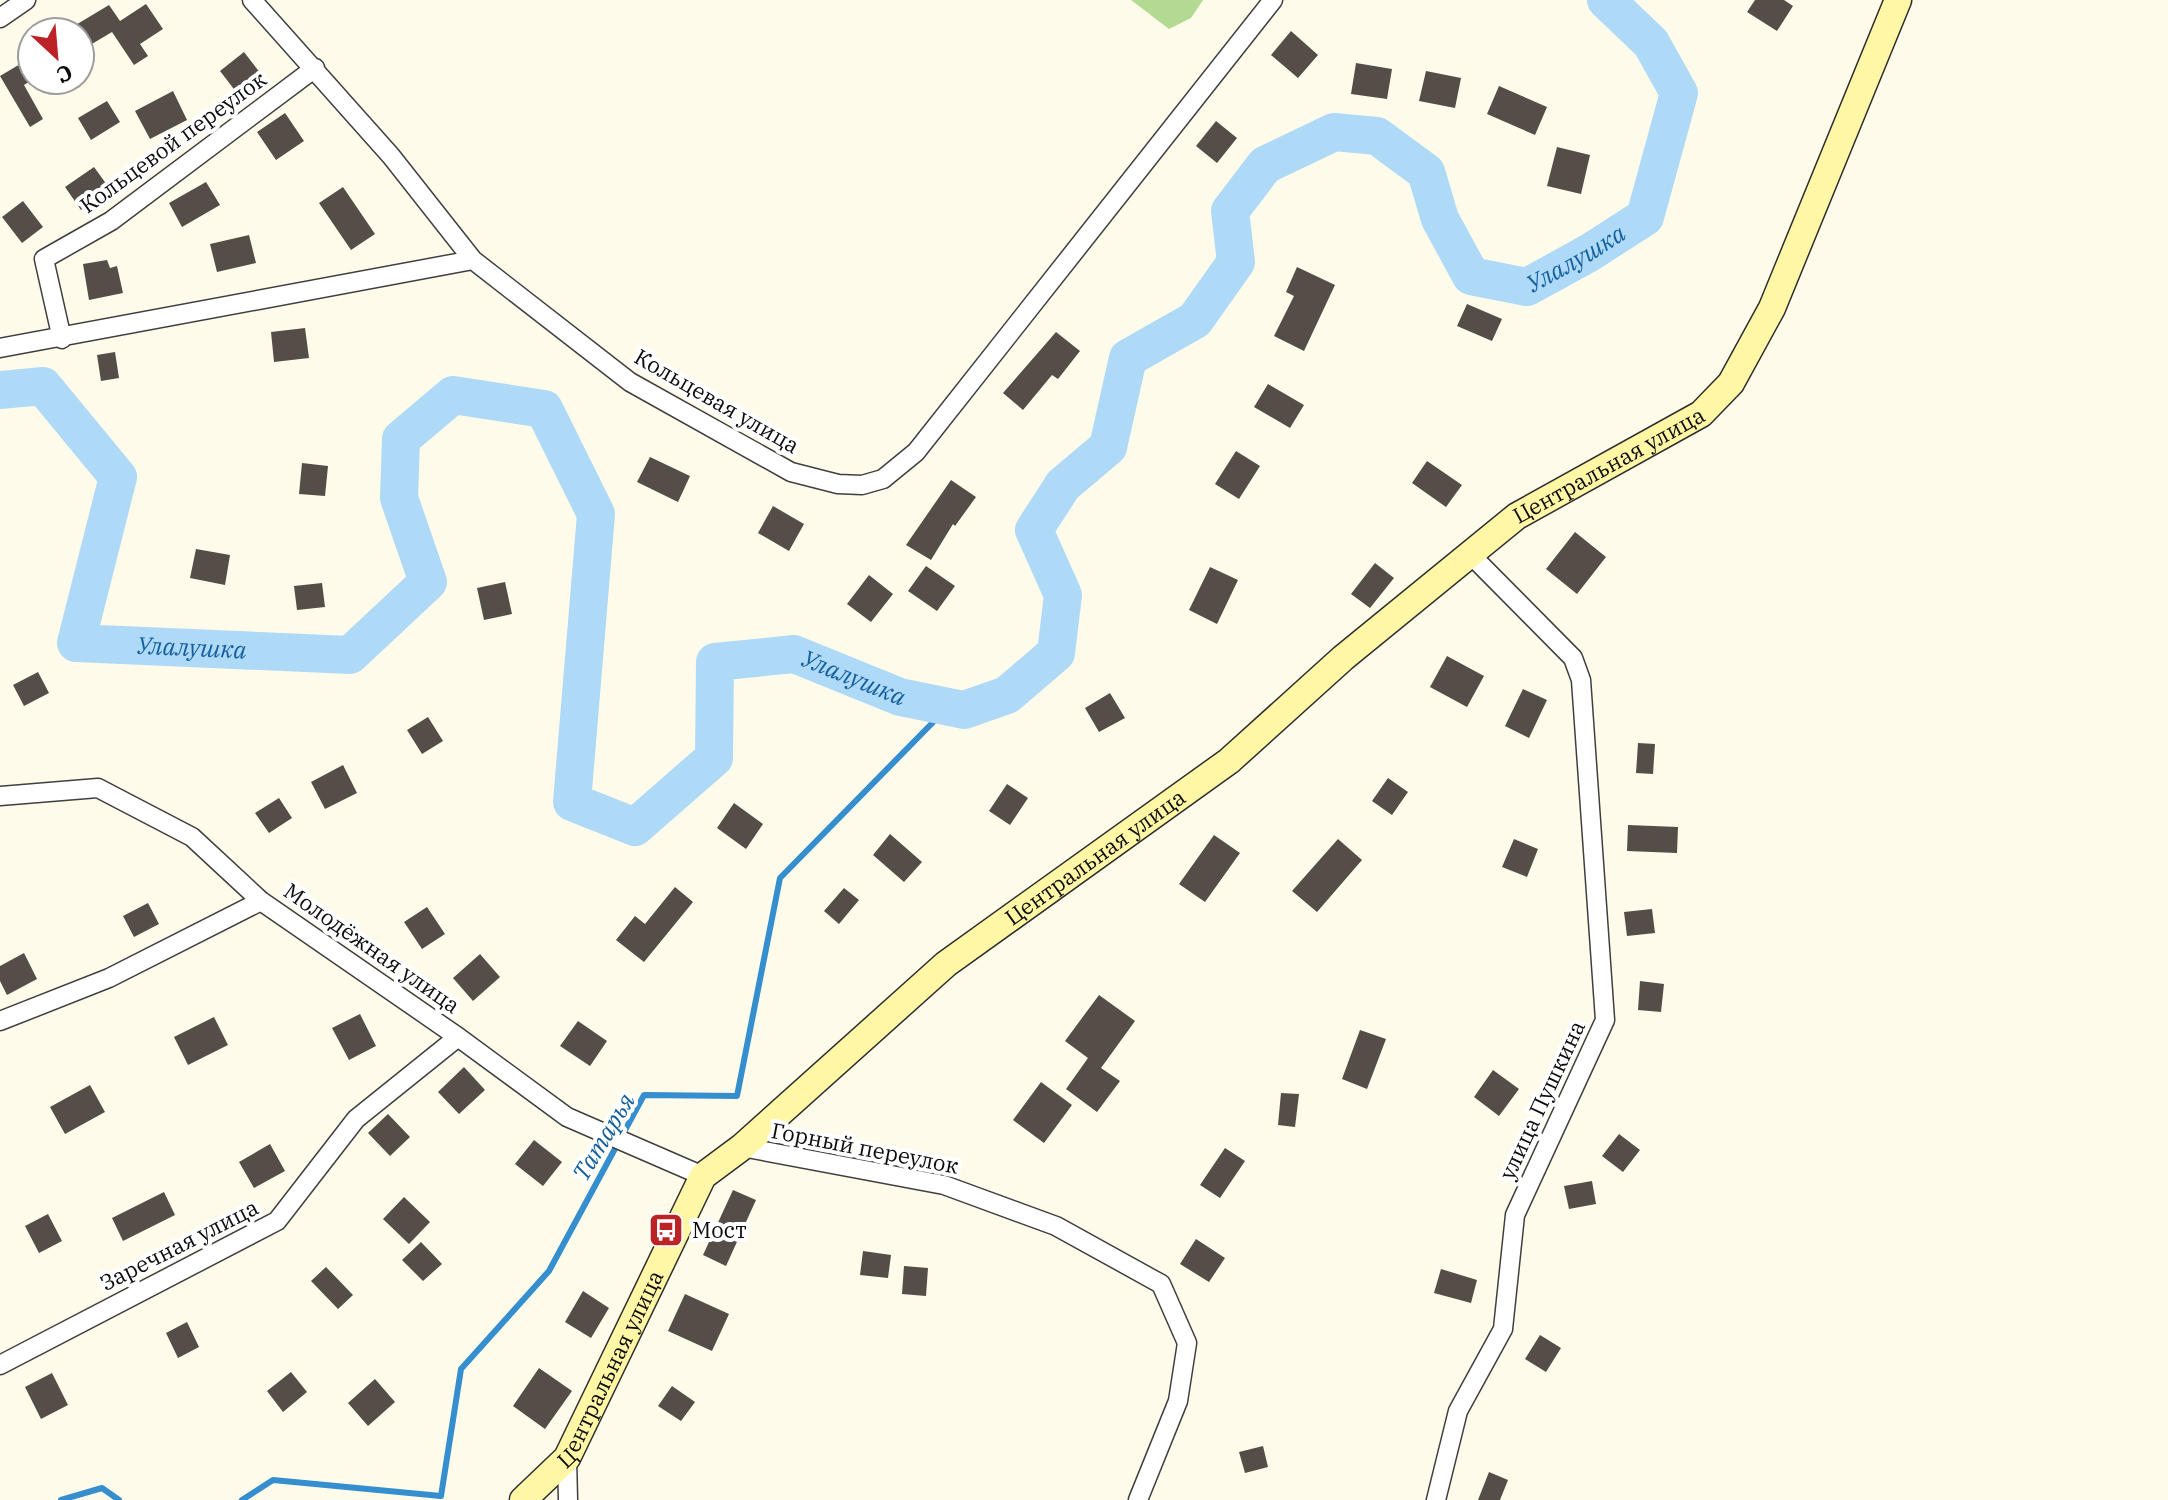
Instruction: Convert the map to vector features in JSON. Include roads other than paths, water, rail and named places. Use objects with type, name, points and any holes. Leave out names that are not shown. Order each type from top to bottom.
[{"type":"street","points":[[0,18],[26,0]]},
{"type":"street","name":"Кольцевая улица","points":[[252,0],[391,156],[473,260],[630,382],[791,472],[838,484],[862,485],[883,479],[916,452],[1273,0]]},
{"type":"street","name":"Центральная улица","points":[[523,1500],[567,1458],[703,1176],[742,1147],[946,964],[1229,761],[1343,658],[1538,503],[1701,414],[1731,383],[1772,308],[1898,0]]},
{"type":"street","name":"Кольцевой переулок","points":[[62,339],[44,259],[111,221],[315,68]]},
{"type":"street","points":[[0,348],[62,339],[473,260]]},
{"type":"street","name":"улица Пушкина","points":[[1436,1500],[1458,1411],[1503,1329],[1515,1215],[1605,1020],[1581,680],[1573,658],[1471,555]]},
{"type":"street","points":[[0,796],[98,788],[192,837],[261,901]]},
{"type":"street","name":"Молодёжная улица","points":[[0,1021],[109,978],[261,901],[458,1037],[567,1117],[703,1176]]},
{"type":"street","name":"Заречная улица","points":[[0,1365],[277,1221],[356,1119],[458,1037]]},
{"type":"street","name":"Горный переулок","points":[[742,1147],[944,1185],[1056,1226],[1161,1284],[1187,1343],[1178,1401],[1138,1500]]},
{"type":"street","points":[[567,1458],[568,1500]]},
{"type":"waterway","name":"Улалушка","points":[[0,390],[43,386],[118,477],[76,643],[350,655],[428,582],[399,498],[401,439],[453,395],[544,409],[596,514],[572,802],[635,827],[714,758],[715,662],[794,654],[900,697],[964,710],[1007,695],[1056,653],[1063,595],[1034,530],[1063,485],[1108,447],[1128,358],[1195,320],[1236,262],[1230,211],[1265,165],[1334,132],[1377,136],[1426,172],[1440,219],[1471,276],[1527,287],[1645,217],[1679,93],[1651,43],[1606,0]]},
{"type":"waterway","name":"Татарья","points":[[242,1500],[273,1480],[441,1496],[461,1369],[549,1271],[644,1095],[737,1096],[780,878],[948,707]]},
{"type":"waterway","name":"Татарья","points":[[61,1500],[102,1488],[119,1500]]},
{"type":"place","name":"Мост","points":[[666,1230]]}]
